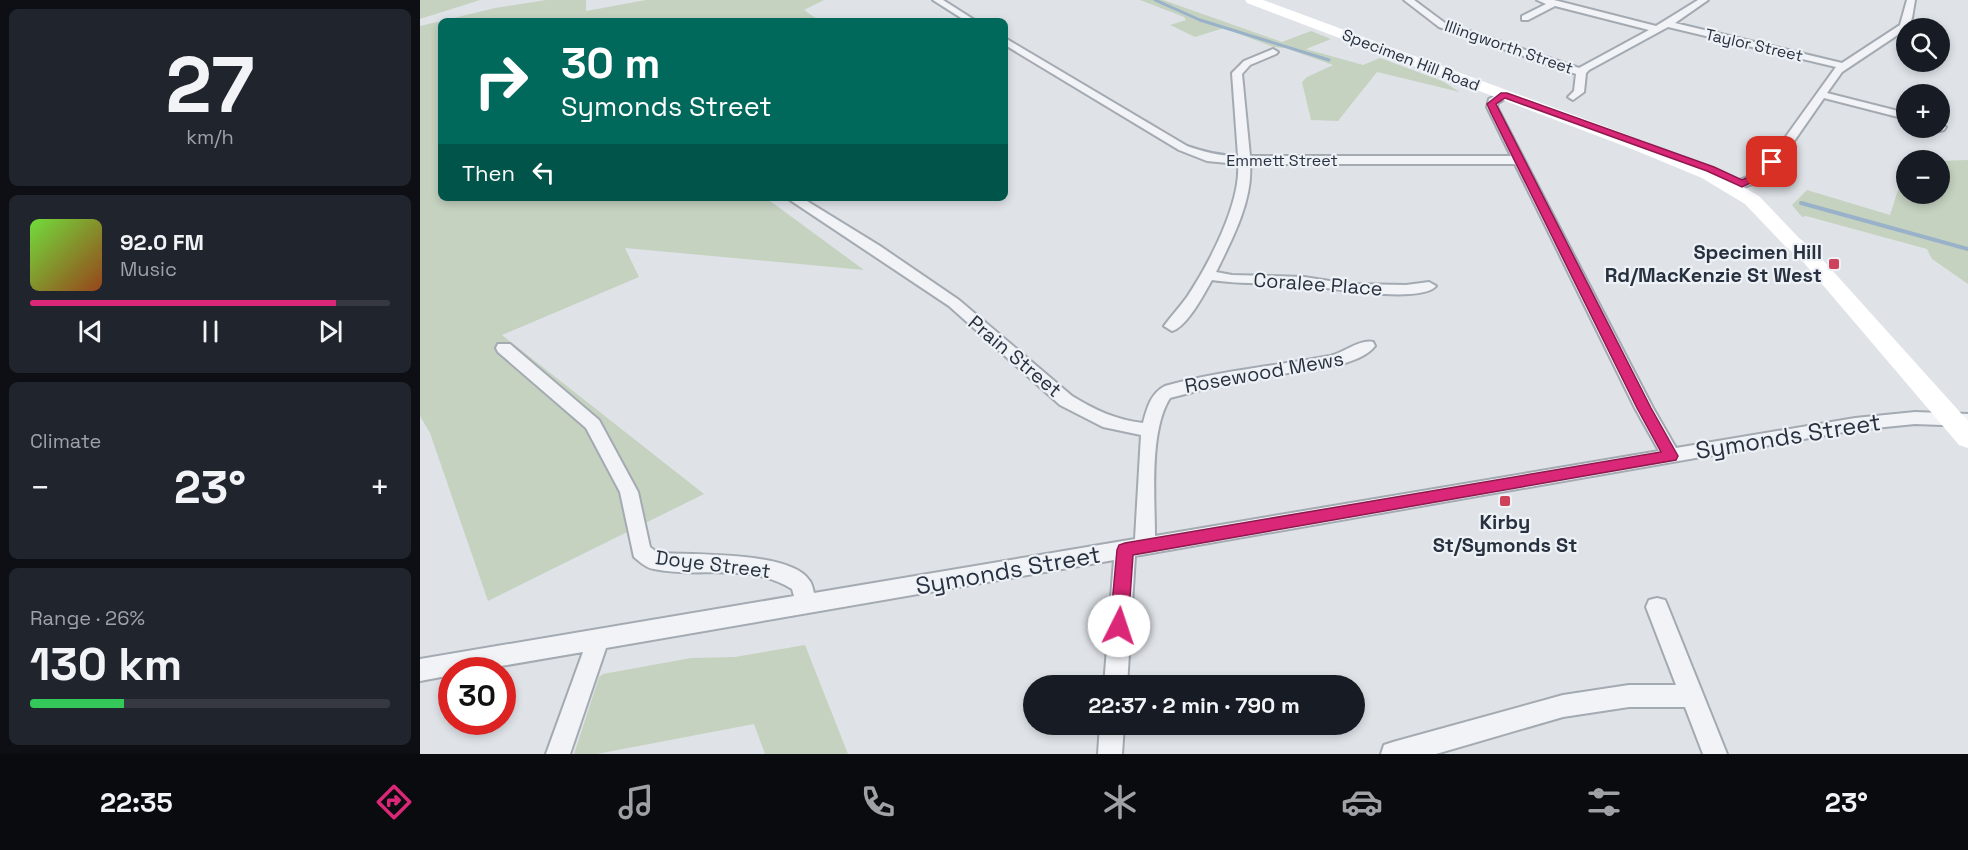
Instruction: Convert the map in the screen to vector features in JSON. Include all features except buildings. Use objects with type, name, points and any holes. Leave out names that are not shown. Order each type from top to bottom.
[{"type":"main road","name":"Specimen Hill Road","points":[[1251,0],[1638,145],[1711,169],[1738,186],[1792,242],[1806,253],[1960,420],[1968,438]]},
{"type":"street","points":[[937,0],[967,18]]},
{"type":"street","name":"Illingworth Street","points":[[1408,0],[1442,25],[1581,72]]},
{"type":"street","points":[[1541,0],[1657,29]]},
{"type":"street","points":[[1573,97],[1581,88],[1581,72],[1704,0]]},
{"type":"street","points":[[1738,186],[1768,170],[1842,66],[1904,27],[1911,0]]},
{"type":"street","points":[[1525,18],[1554,3]]},
{"type":"street","name":"Taylor Street","points":[[1666,24],[1842,66]]},
{"type":"street","name":"Emmett Street","points":[[1008,43],[1189,151],[1218,159],[1519,160]]},
{"type":"street","points":[[1172,326],[1186,313],[1208,275],[1242,190],[1245,174],[1236,76],[1242,66],[1273,52]]},
{"type":"street","points":[[1820,94],[1896,113]]},
{"type":"street","points":[[1504,95],[1492,104],[1644,408],[1671,456]]},
{"type":"street","name":"Prain Street","points":[[798,201],[829,219],[956,305],[1038,380],[1057,394],[1111,424],[1149,430]]},
{"type":"street","name":"Coralee Place","points":[[1208,275],[1232,279],[1304,281],[1349,288],[1406,289],[1429,286]]},
{"type":"street","name":"Rosewood Mews","points":[[1149,430],[1156,405],[1167,391],[1267,370],[1343,359],[1367,346]]},
{"type":"street","name":"Doye Street","points":[[504,348],[593,424],[629,492],[639,545],[646,556],[654,561],[744,566],[780,572],[801,584],[806,604]]},
{"type":"street","name":"Symonds Street","points":[[420,670],[1878,420],[1914,417],[1960,420]]},
{"type":"street","points":[[1117,675],[1149,430]]},
{"type":"street","points":[[1657,607],[1715,754]]},
{"type":"street","points":[[558,754],[598,640]]},
{"type":"street","points":[[1393,754],[1563,706],[1629,696],[1691,696]]},
{"type":"street","points":[[1110,754],[1111,735]]},
{"type":"green space","points":[[420,0],[480,0],[420,19]]},
{"type":"green space","points":[[546,0],[586,0],[586,11],[646,0],[824,0],[804,10],[816,18],[453,18],[495,8]]},
{"type":"green space","points":[[1140,0],[1163,0],[1282,42],[1311,31],[1331,39],[1306,49],[1363,65],[1380,58],[1442,81],[1460,92],[1377,72],[1338,121],[1311,120],[1302,82],[1307,77],[1333,65],[1285,48],[1273,47],[1224,28],[1195,37],[1170,25],[1186,20],[1184,17]]},
{"type":"green space","points":[[438,22],[438,201],[770,201],[864,270],[625,248],[639,277],[502,335],[704,494],[488,601],[430,433],[420,416],[420,26]]},
{"type":"green space","points":[[1968,160],[1968,284],[1932,259],[1927,249],[1806,216],[1802,217],[1792,205],[1807,190],[1890,215],[1896,196],[1896,204],[1950,204],[1950,161]]},
{"type":"green space","points":[[805,645],[848,754],[765,754],[754,724],[597,754],[574,754],[599,677],[603,674],[691,658],[735,657]]},
{"type":"waterway","points":[[1155,0],[1200,20],[1329,60]]},
{"type":"waterway","points":[[1801,203],[1968,249]]},
{"type":"place","name":"Specimen Hill Rd/MacKenzie St West","points":[[1834,264]]},
{"type":"place","name":"Kirby St/Symonds St","points":[[1505,501]]},
{"type":"route","points":[[1119,626],[1125,550],[1671,456],[1644,408],[1495,113],[1492,104],[1496,99],[1504,95],[1638,145],[1711,169],[1742,184],[1765,173],[1772,162]]}]
